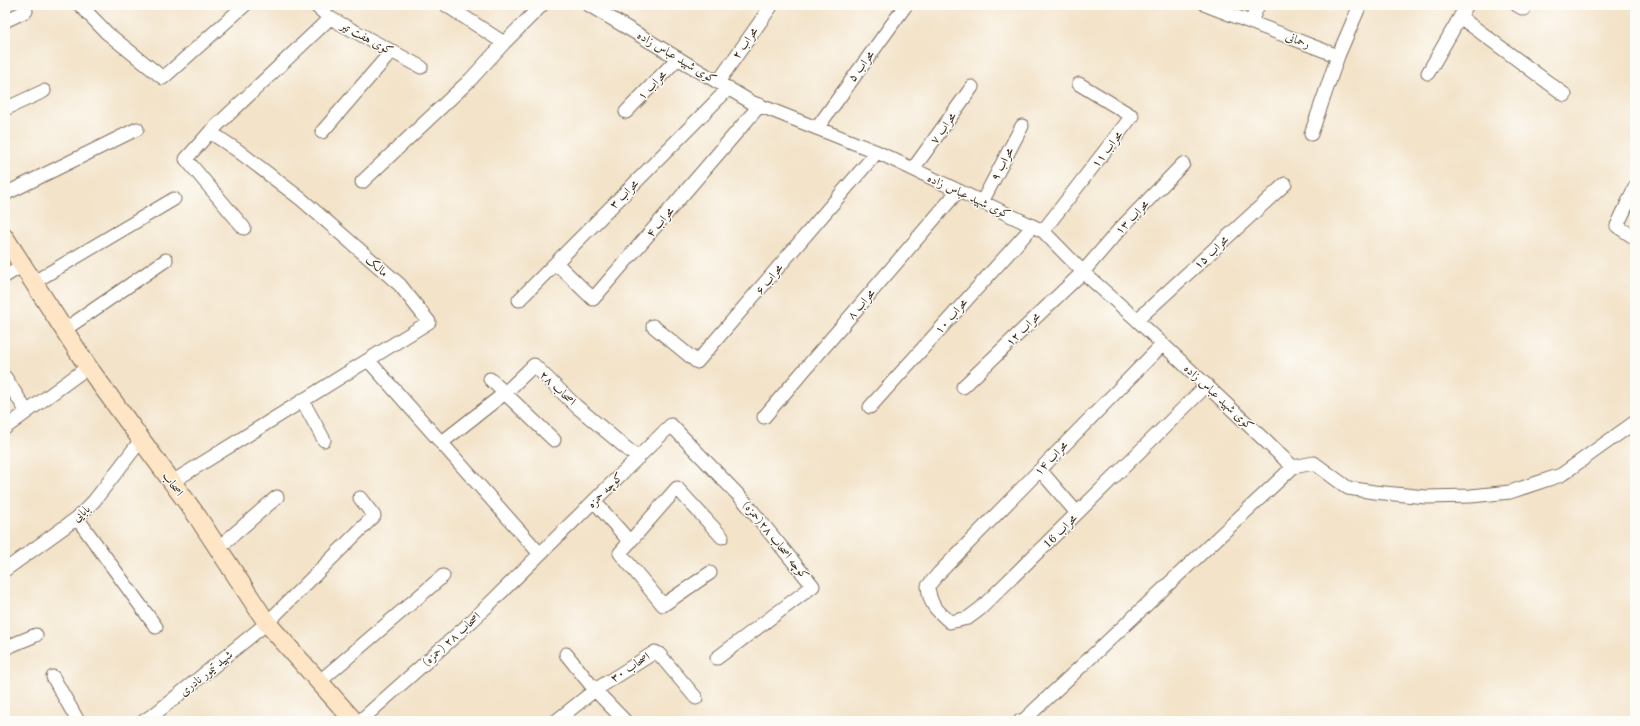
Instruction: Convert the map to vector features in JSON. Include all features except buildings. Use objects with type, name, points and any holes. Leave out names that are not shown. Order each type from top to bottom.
[{"type":"main road","name":"اصحاب","points":[[5,238],[88,367],[172,482],[218,548],[267,623],[354,721]]},
{"type":"street","points":[[80,5],[107,33],[163,78],[245,5]]},
{"type":"street","name":"کوی هفت تیر","points":[[315,5],[330,18],[421,67]]},
{"type":"street","points":[[446,5],[504,43]]},
{"type":"street","points":[[362,182],[470,80],[542,5]]},
{"type":"street","name":"کوی شهید عباس زاده","points":[[589,5],[723,85],[760,105],[877,152],[1038,229],[1082,272],[1163,344],[1293,467]]},
{"type":"street","name":"محراب ۲","points":[[723,85],[772,5]]},
{"type":"street","name":"محراب ۵","points":[[817,128],[906,5]]},
{"type":"street","name":"رحمانی","points":[[1206,5],[1338,56]]},
{"type":"street","points":[[1251,22],[1258,5]]},
{"type":"street","points":[[1311,134],[1338,56],[1360,5]]},
{"type":"street","points":[[1428,73],[1467,5]]},
{"type":"street","points":[[5,21],[26,11]]},
{"type":"street","points":[[1460,17],[1565,95]]},
{"type":"street","points":[[244,228],[186,159],[210,132],[330,18]]},
{"type":"street","points":[[322,132],[392,51]]},
{"type":"street","name":"محراب ۱","points":[[626,112],[678,58]]},
{"type":"street","name":"محراب ۱۱","points":[[1038,229],[1132,116],[1079,84]]},
{"type":"street","name":"محراب ۳","points":[[520,300],[723,85]]},
{"type":"street","name":"محراب ۷","points":[[913,169],[972,87]]},
{"type":"street","points":[[5,109],[44,91]]},
{"type":"street","name":"محراب ۴","points":[[556,263],[593,299],[760,105]]},
{"type":"street","name":"محراب ۹","points":[[982,202],[1022,126]]},
{"type":"street","points":[[5,194],[137,129]]},
{"type":"street","name":"مالک","points":[[172,482],[429,322],[400,285],[318,214],[243,154],[210,132]]},
{"type":"street","name":"محراب ۶","points":[[653,326],[697,362],[877,152]]},
{"type":"street","name":"محراب ۱۳","points":[[1082,272],[1119,230],[1183,164]]},
{"type":"street","name":"محراب ۱۵","points":[[1137,320],[1285,184]]},
{"type":"street","points":[[1635,187],[1617,226],[1635,238]]},
{"type":"street","name":"محراب ۸","points":[[764,417],[958,191]]},
{"type":"street","points":[[34,282],[174,199]]},
{"type":"street","name":"محراب ۱۰","points":[[870,407],[1038,229]]},
{"type":"street","points":[[64,330],[166,260]]},
{"type":"street","points":[[5,276],[23,264]]},
{"type":"street","name":"محراب ۱۲","points":[[964,387],[1082,272]]},
{"type":"street","name":"محراب ۱۴","points":[[939,572],[1163,344]]},
{"type":"street","points":[[368,360],[540,554]]},
{"type":"street","name":"اصحاب ۲۸","points":[[441,443],[505,393],[534,365],[576,406],[638,458]]},
{"type":"street","points":[[5,428],[88,367]]},
{"type":"street","points":[[5,377],[27,412]]},
{"type":"street","points":[[490,379],[554,440]]},
{"type":"street","name":"محراب 16","points":[[939,572],[928,586],[929,600],[950,622],[968,618],[980,609],[1206,385]]},
{"type":"street","points":[[302,400],[324,440]]},
{"type":"street","points":[[1020,721],[1293,467],[1314,463],[1348,488],[1374,492],[1426,497],[1471,496],[1510,492],[1561,475],[1635,422]]},
{"type":"street","name":"کوچه حمزه","points":[[540,554],[671,425]]},
{"type":"street","name":"کوچه اصحاب ۲۸(حمزه)","points":[[671,425],[745,502],[813,586],[717,658]]},
{"type":"street","name":"بابایی","points":[[5,570],[78,518],[94,501],[141,440]]},
{"type":"street","points":[[1040,470],[1077,513]]},
{"type":"street","points":[[710,573],[663,605],[620,553],[677,488],[722,537]]},
{"type":"street","points":[[218,548],[277,497]]},
{"type":"street","name":"شهید تیمور نادری","points":[[144,721],[156,713],[267,623],[374,516],[360,498]]},
{"type":"street","points":[[594,501],[630,542]]},
{"type":"street","points":[[78,518],[156,627]]},
{"type":"street","name":"اصحاب ۲۸ (حمزه)","points":[[360,721],[472,621],[540,554]]},
{"type":"street","points":[[319,682],[443,576]]},
{"type":"street","points":[[5,648],[36,635]]},
{"type":"street","name":"اصحاب ۳۰","points":[[556,721],[595,690],[655,652],[659,654],[696,698]]},
{"type":"street","points":[[566,654],[595,690],[625,721]]},
{"type":"street","points":[[53,677],[78,721]]}]
